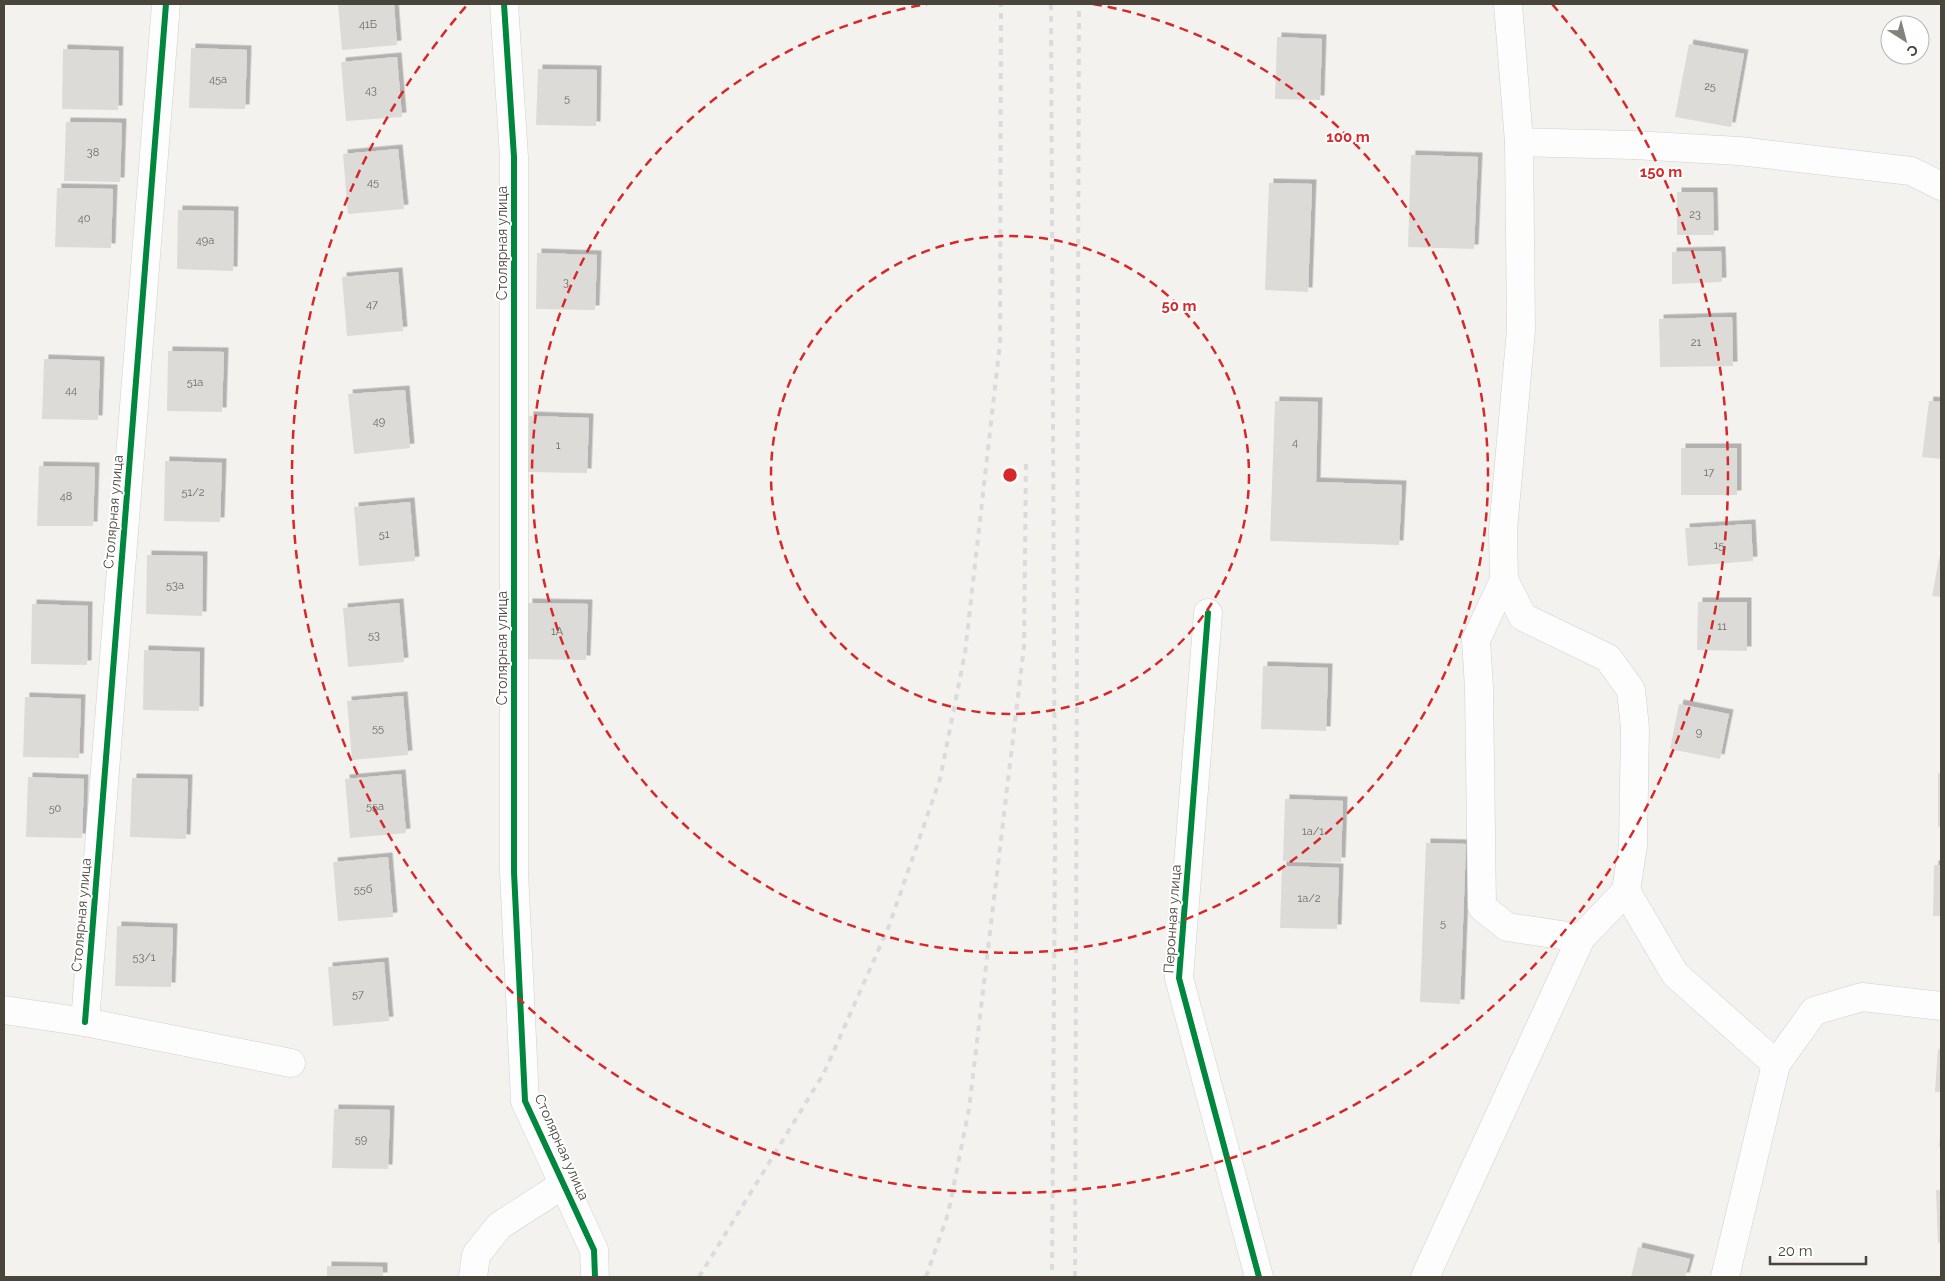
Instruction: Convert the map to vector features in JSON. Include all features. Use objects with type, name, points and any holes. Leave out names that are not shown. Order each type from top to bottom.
[{"type":"street","name":"Столярная улица","points":[[85,1022],[166,4]]},
{"type":"street","name":"Столярная улица","points":[[504,4],[514,157],[514,872],[525,1100],[594,1250],[595,1277]]},
{"type":"street","points":[[1508,4],[1518,142],[1521,330],[1503,530],[1504,580],[1476,640],[1479,688],[1482,907],[1507,927],[1581,938]]},
{"type":"street","points":[[1518,142],[1633,145],[1739,151],[1911,171],[1941,186]]},
{"type":"street","points":[[1425,1277],[1581,938],[1626,891],[1633,845],[1635,728],[1631,690],[1608,658],[1523,616],[1504,580]]},
{"type":"street","name":"Перонная улица","points":[[1208,613],[1180,978],[1259,1277]]},
{"type":"street","points":[[1626,891],[1675,974],[1776,1064]]},
{"type":"street","points":[[1724,1277],[1776,1064],[1814,1011],[1862,997],[1941,1006]]},
{"type":"street","points":[[4,1010],[85,1022],[291,1063]]},
{"type":"street","points":[[473,1277],[476,1255],[499,1226],[564,1184]]},
{"type":"building","points":[[338,4],[394,4],[397,45],[342,50]]},
{"type":"building","points":[[1277,37],[1322,39],[1320,100],[1275,99]]},
{"type":"building","points":[[1689,44],[1744,54],[1731,127],[1675,117]]},
{"type":"building","points":[[191,48],[247,50],[245,109],[189,108]]},
{"type":"building","points":[[63,49],[119,51],[118,110],[62,109]]},
{"type":"building","points":[[397,57],[402,117],[346,121],[341,62]]},
{"type":"building","points":[[538,69],[597,70],[596,126],[536,125]]},
{"type":"building","points":[[66,122],[122,123],[120,182],[64,181]]},
{"type":"building","points":[[398,149],[404,209],[348,214],[343,154]]},
{"type":"building","points":[[1411,155],[1478,157],[1474,249],[1408,247]]},
{"type":"building","points":[[1269,183],[1312,184],[1308,292],[1265,290]]},
{"type":"building","points":[[57,188],[113,189],[111,248],[55,247]]},
{"type":"building","points":[[1677,192],[1713,192],[1714,235],[1677,235]]},
{"type":"building","points":[[178,210],[234,211],[233,271],[177,269]]},
{"type":"building","points":[[1721,251],[1722,282],[1672,284],[1672,252]]},
{"type":"building","points":[[537,253],[597,255],[595,310],[536,309]]},
{"type":"building","points":[[398,272],[403,331],[347,336],[342,277]]},
{"type":"building","points":[[1732,317],[1733,366],[1660,367],[1659,319]]},
{"type":"building","points":[[168,351],[224,352],[222,412],[167,411]]},
{"type":"building","points":[[44,359],[100,361],[98,420],[42,419]]},
{"type":"building","points":[[405,390],[410,448],[354,454],[348,394]]},
{"type":"building","points":[[1275,401],[1318,402],[1316,482],[1402,485],[1399,545],[1270,541]]},
{"type":"building","points":[[1929,401],[1941,402],[1941,459],[1922,457]]},
{"type":"building","points":[[529,416],[589,418],[587,473],[528,472]]},
{"type":"building","points":[[1681,448],[1737,448],[1737,495],[1681,495]]},
{"type":"building","points":[[165,461],[222,463],[220,522],[164,521]]},
{"type":"building","points":[[39,466],[95,467],[93,526],[37,526]]},
{"type":"building","points":[[410,502],[415,561],[359,566],[354,507]]},
{"type":"building","points":[[1751,524],[1753,561],[1688,566],[1685,528]]},
{"type":"building","points":[[1941,554],[1941,597],[1932,596]]},
{"type":"building","points":[[147,555],[203,556],[202,616],[146,614]]},
{"type":"building","points":[[1698,602],[1747,602],[1747,651],[1697,650]]},
{"type":"building","points":[[399,603],[404,662],[348,667],[343,608]]},
{"type":"building","points":[[528,603],[588,604],[586,660],[527,659]]},
{"type":"building","points":[[32,604],[88,606],[87,665],[31,664]]},
{"type":"building","points":[[144,650],[200,652],[199,711],[143,710]]},
{"type":"building","points":[[1263,666],[1328,668],[1326,731],[1261,729]]},
{"type":"building","points":[[403,696],[408,755],[352,760],[347,701]]},
{"type":"building","points":[[25,697],[81,699],[79,758],[23,757]]},
{"type":"building","points":[[1679,704],[1729,714],[1720,759],[1670,749]]},
{"type":"building","points":[[1938,773],[1941,773],[1941,827],[1938,827]]},
{"type":"building","points":[[401,774],[406,833],[350,838],[345,779]]},
{"type":"building","points":[[28,777],[84,779],[82,838],[26,837]]},
{"type":"building","points":[[132,778],[188,779],[186,839],[130,837]]},
{"type":"building","points":[[1285,799],[1343,801],[1341,862],[1283,861]]},
{"type":"building","points":[[1426,843],[1466,844],[1460,1004],[1420,1002]]},
{"type":"building","points":[[388,857],[393,917],[338,921],[333,862]]},
{"type":"building","points":[[1934,865],[1941,865],[1941,916],[1933,916]]},
{"type":"building","points":[[1282,866],[1339,868],[1337,929],[1280,928]]},
{"type":"building","points":[[117,926],[173,928],[171,987],[115,986]]},
{"type":"building","points":[[384,962],[389,1021],[333,1026],[328,967]]},
{"type":"building","points":[[1938,1049],[1941,1049],[1941,1092],[1935,1092]]},
{"type":"building","points":[[334,1109],[390,1110],[388,1169],[332,1168]]},
{"type":"building","points":[[1940,1133],[1941,1147],[1939,1147]]},
{"type":"building","points":[[1936,1190],[1941,1190],[1941,1243],[1938,1243]]},
{"type":"building","points":[[1638,1247],[1690,1259],[1685,1277],[1631,1277]]},
{"type":"building","points":[[327,1266],[383,1267],[383,1277],[327,1277]]},
{"type":"railway","points":[[699,1277],[824,1073],[889,926],[940,779],[965,653],[1000,343],[1001,4]]},
{"type":"railway","points":[[1051,4],[1055,842],[1052,1277]]},
{"type":"railway","points":[[1075,1277],[1079,4]]},
{"type":"railway","points":[[926,1277],[948,1214],[969,1109],[1024,646],[1026,462]]},
{"type":"cycle path","points":[[85,1022],[166,4]]},
{"type":"cycle path","points":[[504,4],[514,157],[514,872],[525,1101],[594,1250],[595,1277]]},
{"type":"cycle path","points":[[1208,613],[1179,978],[1259,1277]]}]
